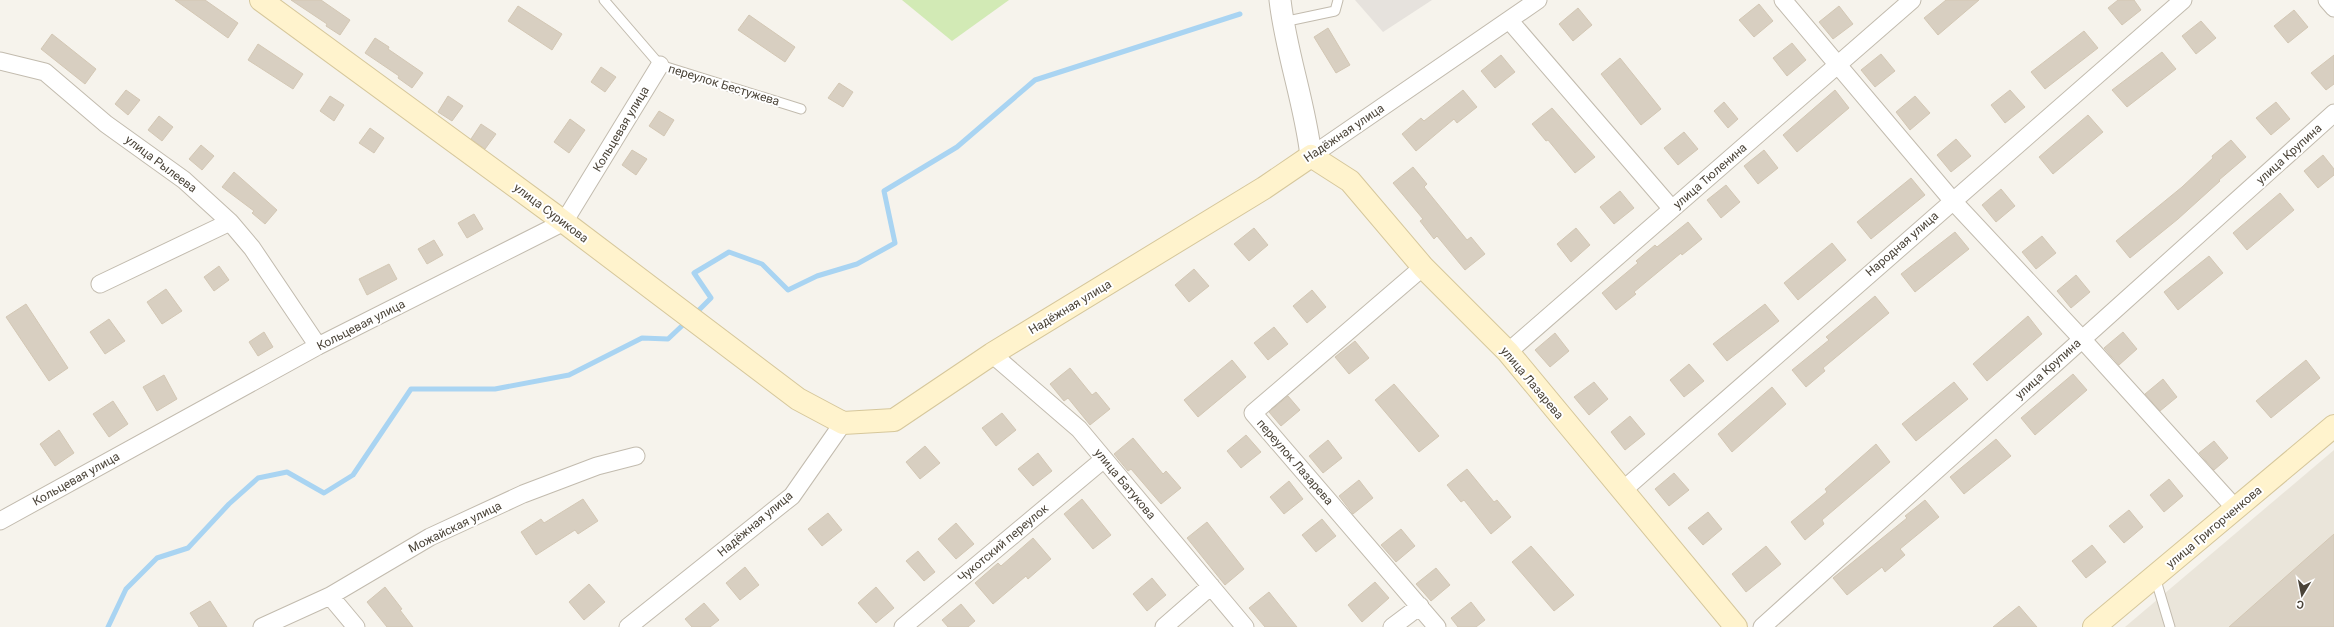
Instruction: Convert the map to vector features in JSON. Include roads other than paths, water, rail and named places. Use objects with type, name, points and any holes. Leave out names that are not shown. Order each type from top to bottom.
[{"type":"main road","name":"улица Сурикова","points":[[261,0],[564,222],[798,399],[843,423]]},
{"type":"main road","name":"улица Лазарева","points":[[1311,156],[1350,181],[1423,267],[1508,352],[1736,627]]},
{"type":"main road","name":"Надёжная улица","points":[[843,423],[894,420],[992,354],[1264,188],[1311,156]]},
{"type":"main road","name":"улица Григорченкова","points":[[2094,627],[2334,426]]},
{"type":"street","points":[[1280,0],[1282,22],[1307,121],[1311,156]]},
{"type":"street","name":"Надёжная улица","points":[[1311,156],[1538,0]]},
{"type":"street","points":[[1783,0],[1952,200],[2082,338],[2236,509]]},
{"type":"street","name":"улица Тюленина","points":[[1508,352],[1912,0]]},
{"type":"street","name":"Народная улица","points":[[1622,491],[1952,200],[2183,0]]},
{"type":"street","points":[[2327,0],[2334,8]]},
{"type":"street","points":[[1509,20],[1672,209]]},
{"type":"street","name":"улица Рылеева","points":[[0,61],[45,72],[106,124],[184,180],[230,222],[252,248],[318,346]]},
{"type":"street","name":"Кольцевая улица","points":[[2,516],[318,346],[564,222],[660,65]]},
{"type":"street","name":"улица Крупина","points":[[1762,627],[2082,338],[2334,114]]},
{"type":"street","points":[[100,284],[230,222]]},
{"type":"street","name":"переулок Лазарева","points":[[1423,267],[1253,414],[1437,627]]},
{"type":"street","name":"улица Батукова","points":[[992,354],[1079,429],[1245,627]]},
{"type":"street","name":"Надёжная улица","points":[[628,627],[792,496],[843,423]]},
{"type":"street","name":"Можайская улица","points":[[262,627],[330,596],[430,536],[523,494],[597,466],[636,456]]},
{"type":"street","name":"Чукотский переулок","points":[[903,627],[1104,459]]},
{"type":"street","points":[[1164,627],[1211,586]]},
{"type":"street","points":[[330,596],[356,627]]},
{"type":"street","points":[[1392,627],[1420,606]]},
{"type":"lane","name":"переулок Бестужева","points":[[604,0],[660,65],[801,109]]},
{"type":"lane","points":[[1282,22],[1335,11],[1338,0]]},
{"type":"lane","points":[[2155,577],[2170,627]]},
{"type":"waterway","points":[[695,314],[711,298],[694,273],[729,252],[762,264],[788,290],[817,276],[857,264],[895,243],[884,191],[957,147],[1035,80],[1240,14]]},
{"type":"waterway","points":[[108,627],[126,589],[157,558],[188,548],[229,504],[258,478],[287,472],[324,493],[353,475],[411,389],[495,389],[569,375],[642,338],[668,339],[686,322]]}]
